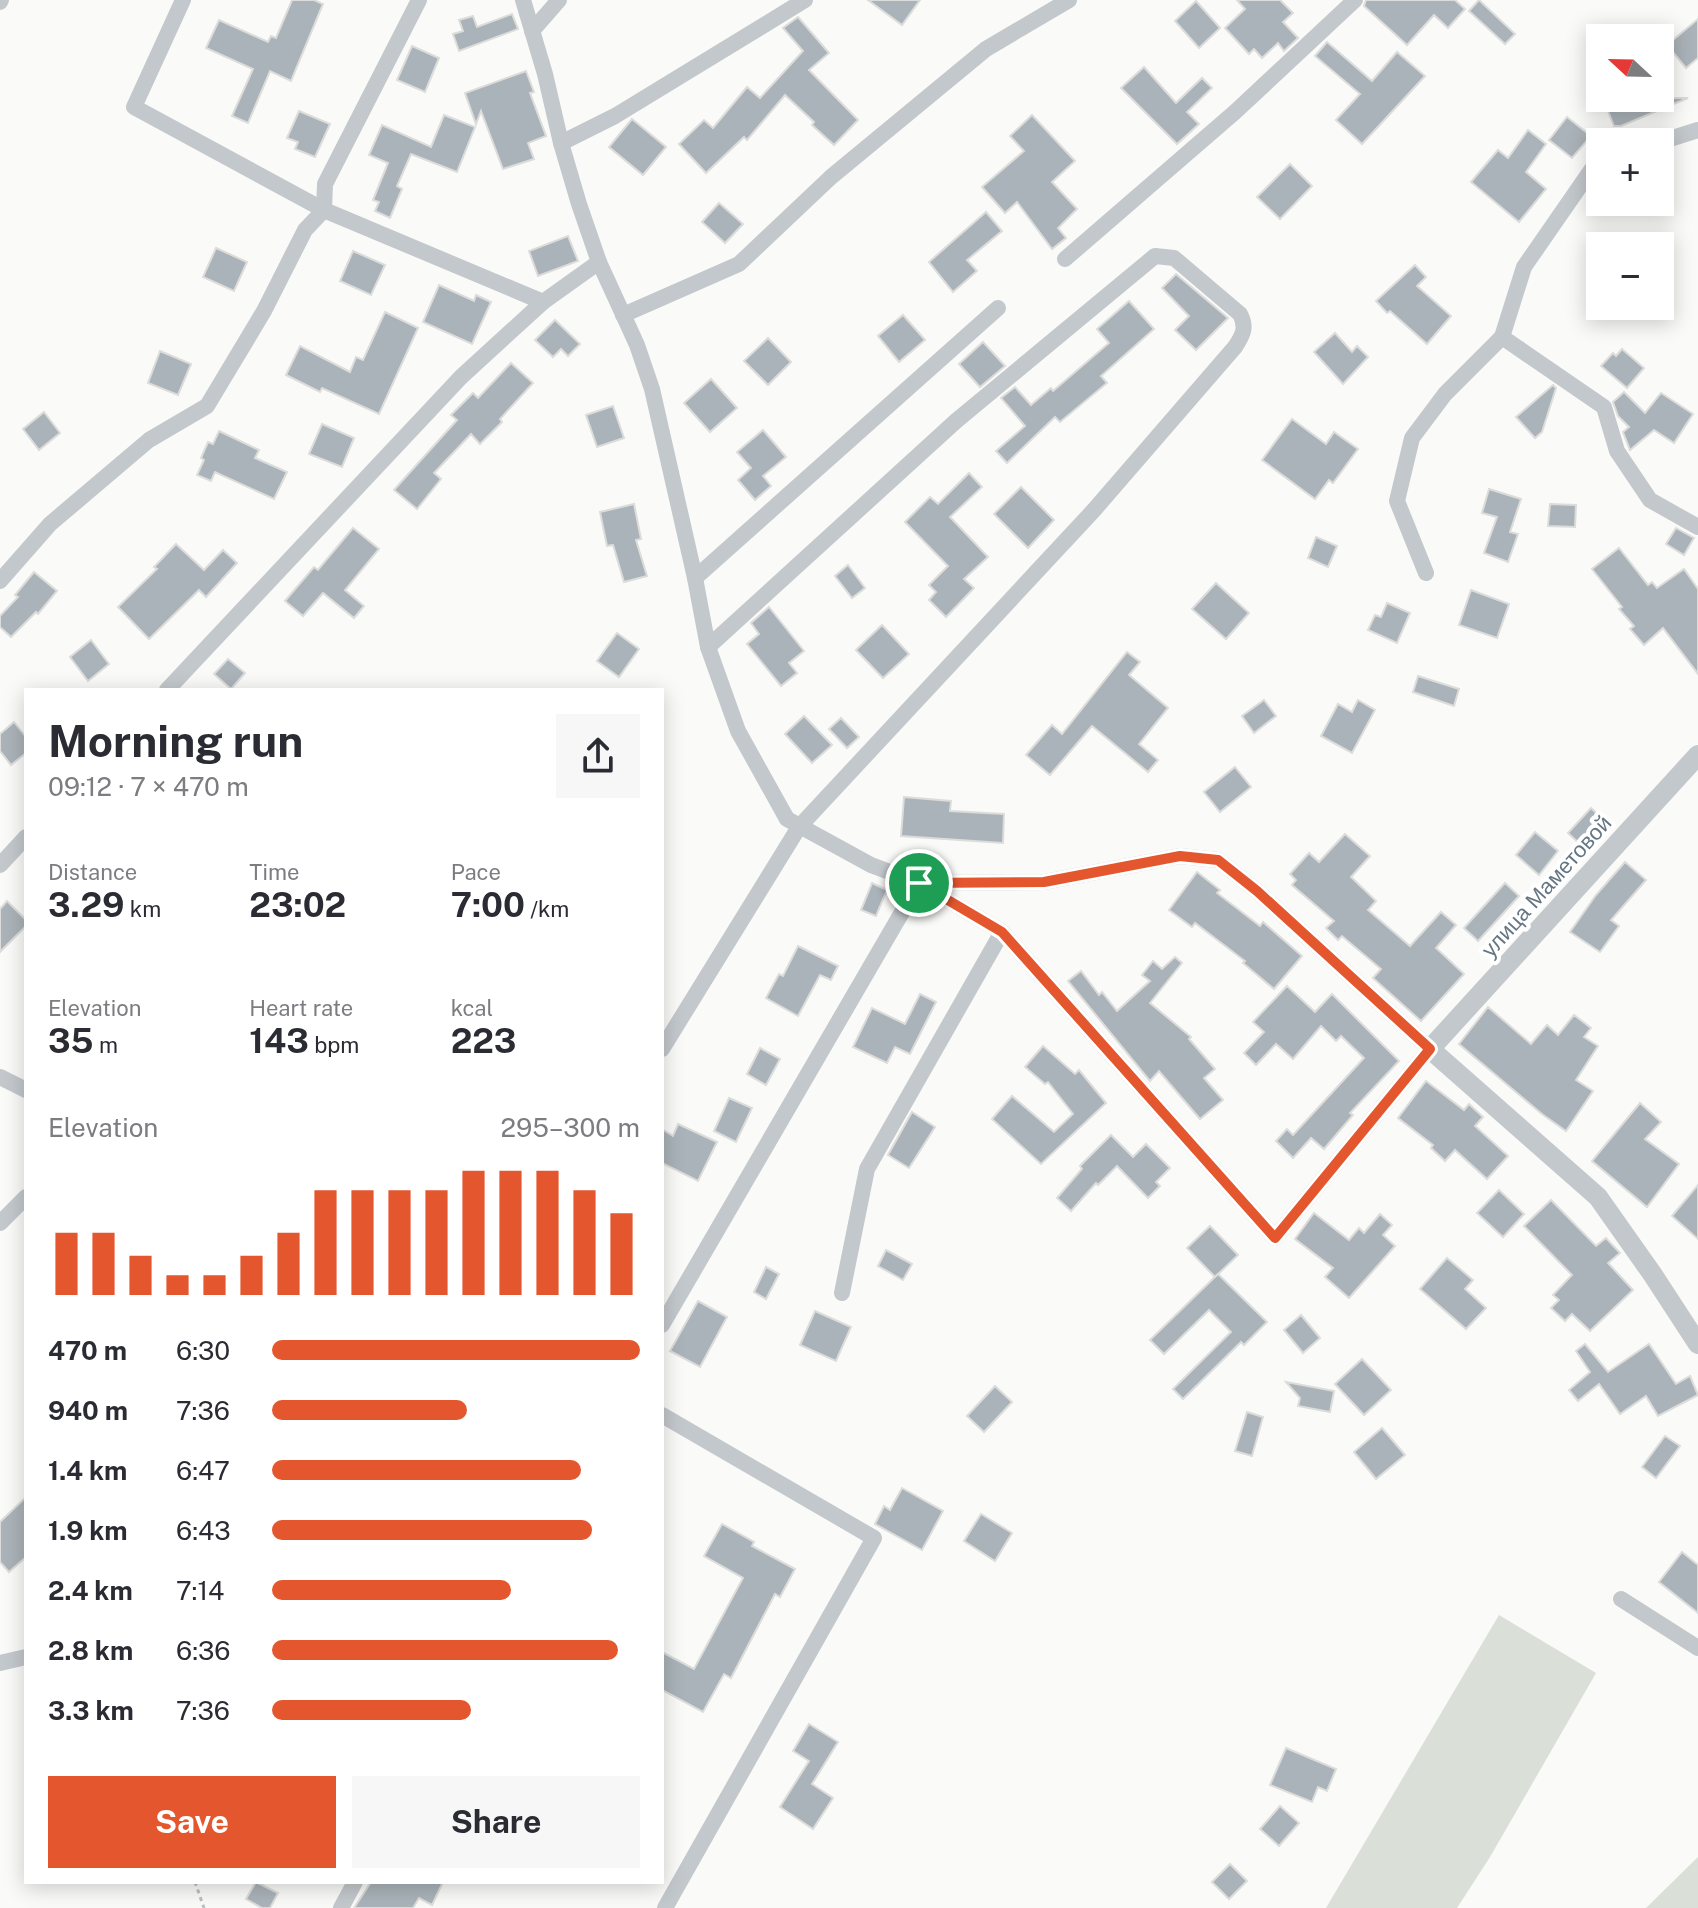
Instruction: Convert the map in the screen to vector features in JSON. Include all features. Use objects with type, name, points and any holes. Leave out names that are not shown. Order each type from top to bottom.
[{"type":"street","points":[[183,0],[134,107],[324,210],[543,302]]},
{"type":"street","points":[[0,581],[50,524],[138,450],[207,406],[264,311],[305,230],[324,210],[325,184],[419,0]]},
{"type":"street","points":[[523,0],[561,143],[599,262],[652,389],[708,647],[738,731],[787,819],[871,865],[919,883],[1002,932],[1275,1238],[1430,1049]]},
{"type":"street","points":[[532,31],[559,0]]},
{"type":"street","points":[[561,143],[615,116],[805,0]]},
{"type":"street","points":[[623,315],[739,264],[831,177],[986,49],[1069,0]]},
{"type":"street","points":[[1065,259],[1235,112],[1355,0]]},
{"type":"street","points":[[1674,138],[1698,130]]},
{"type":"street","points":[[1426,573],[1397,501],[1412,438],[1445,394],[1502,337],[1524,267],[1586,177]]},
{"type":"street","points":[[664,1046],[799,827],[1094,510],[1235,347],[1244,332],[1240,314],[1174,258],[1155,256],[956,421],[708,647]]},
{"type":"street","points":[[169,688],[461,377],[543,302],[599,262]]},
{"type":"street","points":[[695,578],[998,308]]},
{"type":"street","points":[[1502,337],[1604,407],[1617,451],[1650,500],[1698,527]]},
{"type":"street","name":"улица Маметовой","points":[[1430,1049],[1698,755]]},
{"type":"street","points":[[0,865],[24,839]]},
{"type":"street","points":[[919,883],[1044,882],[1180,856],[1218,860],[1257,891],[1598,1197],[1698,1344]]},
{"type":"street","points":[[664,1322],[919,883]]},
{"type":"street","points":[[842,1293],[867,1169],[1002,932]]},
{"type":"street","points":[[0,1077],[24,1089]]},
{"type":"street","points":[[0,1223],[24,1199]]},
{"type":"street","points":[[664,1416],[874,1538],[665,1908]]},
{"type":"street","points":[[1621,1599],[1698,1648]]},
{"type":"street","points":[[0,1663],[24,1657]]},
{"type":"street","points":[[341,1908],[354,1884]]},
{"type":"path","points":[[196,1884],[204,1908]]},
{"type":"shaded area","points":[[1499,1615],[1596,1673],[1490,1857],[1457,1908],[1326,1908]]},
{"type":"shaded area","points":[[1698,1857],[1698,1908],[1646,1908]]},
{"type":"building","points":[[292,0],[314,0],[323,4],[291,81],[270,71],[248,123],[232,116],[253,69],[206,48],[219,20],[268,42],[271,36],[276,38]]},
{"type":"building","points":[[868,0],[920,0],[902,25]]},
{"type":"building","points":[[1237,0],[1280,0],[1293,13],[1283,22],[1298,38],[1284,51],[1278,43],[1262,58],[1254,49],[1249,54],[1225,28],[1245,9]]},
{"type":"building","points":[[1366,0],[1455,0],[1465,9],[1448,28],[1434,15],[1407,45],[1364,6]]},
{"type":"building","points":[[1479,0],[1515,34],[1505,44],[1469,11]]},
{"type":"building","points":[[1196,1],[1220,28],[1199,48],[1175,21]]},
{"type":"building","points":[[512,14],[518,29],[459,51],[453,34],[463,31],[459,20],[473,16],[477,27]]},
{"type":"building","points":[[798,17],[829,53],[809,70],[858,120],[834,145],[785,95],[747,140],[744,137],[706,173],[679,144],[704,120],[713,128],[747,87],[760,98],[803,51],[783,28]]},
{"type":"building","points":[[1698,19],[1698,58],[1686,68],[1674,53],[1674,39]]},
{"type":"building","points":[[1327,42],[1372,81],[1397,52],[1425,76],[1362,144],[1336,120],[1360,94],[1315,56]]},
{"type":"building","points":[[412,46],[439,58],[425,92],[397,80]]},
{"type":"building","points":[[1144,67],[1176,103],[1202,78],[1212,88],[1187,112],[1199,124],[1177,144],[1121,88]]},
{"type":"building","points":[[526,71],[534,92],[530,93],[546,136],[528,143],[534,159],[503,169],[481,111],[476,124],[465,93]]},
{"type":"building","points":[[1674,98],[1688,98],[1674,104]]},
{"type":"building","points":[[299,111],[330,124],[315,157],[295,149],[298,142],[287,138]]},
{"type":"building","points":[[1608,112],[1654,112],[1621,126],[1614,126]]},
{"type":"building","points":[[444,115],[475,127],[457,172],[411,154],[397,186],[402,189],[390,218],[375,211],[379,202],[373,200],[388,163],[369,155],[382,125],[431,147]]},
{"type":"building","points":[[1032,115],[1075,161],[1052,182],[1077,209],[1058,228],[1066,238],[1052,249],[1017,202],[1005,213],[982,187],[1024,151],[1010,136]]},
{"type":"building","points":[[1567,117],[1586,132],[1586,142],[1572,158],[1549,140]]},
{"type":"building","points":[[632,119],[666,147],[643,175],[609,147]]},
{"type":"building","points":[[1528,130],[1546,144],[1526,172],[1546,189],[1519,222],[1471,182],[1498,150],[1508,158]]},
{"type":"building","points":[[1290,164],[1312,186],[1280,219],[1257,197]]},
{"type":"building","points":[[719,203],[743,224],[725,243],[702,222]]},
{"type":"building","points":[[986,212],[1002,231],[967,260],[977,271],[953,292],[929,262]]},
{"type":"building","points":[[568,236],[578,261],[538,276],[529,251]]},
{"type":"building","points":[[216,248],[247,262],[234,291],[203,277]]},
{"type":"building","points":[[353,251],[385,265],[371,295],[340,281]]},
{"type":"building","points":[[1415,265],[1426,277],[1417,286],[1451,316],[1427,344],[1376,301]]},
{"type":"building","points":[[1176,274],[1228,318],[1196,350],[1175,330],[1189,316],[1162,288]]},
{"type":"building","points":[[439,285],[474,301],[476,295],[491,302],[472,344],[423,322]]},
{"type":"building","points":[[1129,301],[1154,329],[1101,376],[1107,383],[1060,422],[1055,417],[1007,463],[996,451],[1025,426],[1001,398],[1015,387],[1031,405],[1051,388],[1053,391],[1109,343],[1097,329]]},
{"type":"building","points":[[385,312],[418,328],[379,414],[322,388],[320,392],[286,375],[300,346],[350,372],[356,357],[363,360]]},
{"type":"building","points":[[903,315],[925,340],[899,362],[878,336]]},
{"type":"building","points":[[555,320],[580,344],[568,356],[561,349],[553,357],[535,340]]},
{"type":"building","points":[[1335,333],[1352,352],[1357,346],[1368,357],[1343,384],[1314,352]]},
{"type":"building","points":[[768,338],[791,362],[768,385],[744,361]]},
{"type":"building","points":[[983,342],[1005,366],[980,387],[959,364]]},
{"type":"building","points":[[1622,349],[1644,368],[1627,388],[1601,366],[1613,353],[1616,356]]},
{"type":"building","points":[[160,351],[191,364],[178,395],[148,383]]},
{"type":"building","points":[[511,363],[533,383],[480,444],[471,434],[434,473],[441,479],[417,509],[394,490],[457,420],[451,415],[473,393],[478,398]]},
{"type":"building","points":[[711,379],[737,408],[710,432],[684,403]]},
{"type":"building","points":[[1553,385],[1556,388],[1542,432],[1535,438],[1516,417]]},
{"type":"building","points":[[1624,392],[1645,413],[1661,393],[1693,414],[1674,443],[1654,430],[1630,450],[1623,432],[1629,427],[1618,416],[1613,402]]},
{"type":"building","points":[[613,406],[624,438],[597,447],[586,415]]},
{"type":"building","points":[[44,412],[60,433],[39,450],[23,429]]},
{"type":"building","points":[[1292,419],[1326,444],[1334,432],[1358,449],[1333,483],[1329,480],[1315,499],[1262,460]]},
{"type":"building","points":[[322,424],[354,438],[342,467],[309,454]]},
{"type":"building","points":[[763,430],[786,457],[763,476],[771,486],[755,500],[738,480],[751,468],[737,452]]},
{"type":"building","points":[[219,431],[259,450],[255,458],[287,472],[274,499],[215,472],[211,481],[197,475],[208,442],[213,444]]},
{"type":"building","points":[[969,473],[982,487],[950,517],[988,557],[964,579],[974,588],[946,617],[929,600],[936,592],[929,585],[948,566],[905,522],[930,497],[938,504]]},
{"type":"building","points":[[1021,487],[1054,520],[1028,548],[994,514]]},
{"type":"building","points":[[1489,489],[1521,499],[1510,532],[1518,534],[1508,562],[1484,553],[1497,517],[1482,513]]},
{"type":"building","points":[[634,504],[641,539],[636,540],[647,576],[624,582],[613,545],[607,546],[600,512]]},
{"type":"building","points":[[1550,504],[1576,505],[1575,527],[1548,526]]},
{"type":"building","points":[[353,528],[379,549],[345,590],[364,606],[354,618],[323,593],[303,616],[285,601],[314,567],[318,570]]},
{"type":"building","points":[[1676,528],[1694,538],[1684,555],[1666,544]]},
{"type":"building","points":[[1316,537],[1337,546],[1328,567],[1308,558]]},
{"type":"building","points":[[176,544],[204,570],[223,550],[237,563],[206,597],[199,590],[149,639],[118,607],[157,569],[154,567]]},
{"type":"building","points":[[1619,548],[1648,585],[1652,582],[1657,588],[1684,569],[1698,589],[1698,674],[1663,628],[1644,645],[1630,629],[1634,626],[1619,609],[1622,607],[1592,569]]},
{"type":"building","points":[[848,565],[865,588],[852,598],[835,576]]},
{"type":"building","points":[[34,572],[57,591],[38,614],[36,612],[11,637],[0,627],[0,616],[18,597],[15,595]]},
{"type":"building","points":[[1216,583],[1249,613],[1226,639],[1192,609]]},
{"type":"building","points":[[1471,590],[1509,604],[1497,638],[1459,625]]},
{"type":"building","points":[[1387,603],[1410,613],[1397,643],[1368,630],[1375,615],[1381,617]]},
{"type":"building","points":[[769,607],[804,651],[789,663],[797,673],[781,686],[747,644],[759,634],[751,623]]},
{"type":"building","points":[[882,625],[909,654],[883,678],[856,650]]},
{"type":"building","points":[[617,633],[639,649],[619,677],[597,661]]},
{"type":"building","points":[[91,640],[109,664],[88,681],[70,657]]},
{"type":"building","points":[[1127,652],[1140,662],[1129,675],[1168,708],[1139,744],[1158,760],[1148,772],[1092,726],[1050,775],[1026,755],[1052,725],[1062,734]]},
{"type":"building","points":[[228,659],[245,673],[232,688],[214,674]]},
{"type":"building","points":[[1418,676],[1459,689],[1454,706],[1413,692]]},
{"type":"building","points":[[1264,700],[1276,716],[1254,733],[1242,716]]},
{"type":"building","points":[[1358,700],[1375,710],[1352,753],[1321,736],[1338,704],[1352,712]]},
{"type":"building","points":[[804,716],[832,745],[812,763],[785,734]]},
{"type":"building","points":[[841,718],[859,737],[847,748],[829,729]]},
{"type":"building","points":[[14,722],[24,734],[24,755],[11,765],[0,751],[0,734]]},
{"type":"building","points":[[1235,767],[1251,787],[1220,812],[1204,792]]},
{"type":"building","points":[[904,797],[951,801],[950,811],[1004,814],[1003,843],[901,836]]},
{"type":"building","points":[[1591,808],[1604,820],[1581,845],[1568,833]]},
{"type":"building","points":[[1535,832],[1558,851],[1539,875],[1516,855]]},
{"type":"building","points":[[1345,834],[1370,856],[1351,877],[1376,901],[1368,910],[1410,946],[1441,912],[1456,925],[1436,948],[1464,974],[1421,1021],[1373,978],[1381,969],[1342,936],[1338,940],[1326,928],[1334,921],[1292,885],[1296,880],[1290,874],[1309,853],[1319,862]]},
{"type":"building","points":[[1625,862],[1646,880],[1611,920],[1619,926],[1600,952],[1570,932],[1596,895]]},
{"type":"building","points":[[1197,872],[1220,890],[1217,893],[1260,926],[1263,922],[1302,956],[1274,989],[1243,963],[1245,961],[1195,923],[1192,927],[1169,910]]},
{"type":"building","points":[[872,883],[887,890],[876,916],[861,910]]},
{"type":"building","points":[[1505,883],[1519,896],[1478,941],[1464,928]]},
{"type":"building","points":[[7,901],[24,918],[24,928],[0,952],[0,909]]},
{"type":"building","points":[[798,946],[838,966],[831,980],[820,975],[798,1016],[766,998],[779,974],[783,976]]},
{"type":"building","points":[[1175,957],[1182,963],[1150,1003],[1191,1037],[1189,1039],[1215,1069],[1204,1078],[1223,1100],[1200,1119],[1159,1071],[1150,1081],[1068,981],[1081,971],[1099,995],[1102,992],[1117,1011],[1150,981],[1142,975],[1153,961],[1162,969]]},
{"type":"building","points":[[1287,986],[1315,1012],[1332,994],[1399,1061],[1350,1113],[1353,1115],[1324,1149],[1311,1138],[1293,1158],[1276,1141],[1287,1129],[1293,1135],[1364,1058],[1341,1036],[1336,1041],[1321,1026],[1293,1059],[1276,1044],[1256,1065],[1244,1053],[1264,1032],[1253,1022]]},
{"type":"building","points":[[920,994],[936,1002],[910,1054],[895,1047],[887,1063],[853,1047],[872,1008],[905,1024]]},
{"type":"building","points":[[1488,1007],[1531,1044],[1547,1025],[1558,1035],[1574,1015],[1591,1028],[1584,1037],[1598,1046],[1576,1080],[1593,1091],[1566,1131],[1459,1044]]},
{"type":"building","points":[[1043,1046],[1075,1074],[1079,1070],[1106,1103],[1041,1164],[992,1119],[1012,1096],[1054,1132],[1073,1114],[1048,1082],[1045,1084],[1025,1067]]},
{"type":"building","points":[[760,1048],[780,1059],[766,1085],[747,1074]]},
{"type":"building","points":[[1426,1081],[1464,1110],[1469,1104],[1483,1117],[1475,1126],[1508,1156],[1487,1179],[1455,1150],[1445,1161],[1431,1148],[1433,1145],[1398,1118]]},
{"type":"building","points":[[729,1098],[752,1108],[736,1142],[714,1131]]},
{"type":"building","points":[[1640,1103],[1661,1122],[1645,1139],[1679,1164],[1647,1207],[1592,1161]]},
{"type":"building","points":[[912,1112],[935,1127],[909,1168],[888,1155]]},
{"type":"building","points":[[678,1124],[717,1142],[698,1181],[664,1164],[664,1130],[673,1136]]},
{"type":"building","points":[[1111,1135],[1133,1157],[1146,1144],[1170,1168],[1156,1182],[1160,1186],[1148,1198],[1117,1166],[1098,1185],[1096,1183],[1071,1211],[1057,1198],[1082,1169],[1080,1166]]},
{"type":"building","points":[[1698,1185],[1698,1239],[1672,1216]]},
{"type":"building","points":[[1499,1190],[1524,1214],[1503,1237],[1477,1213]]},
{"type":"building","points":[[1551,1200],[1596,1246],[1606,1238],[1620,1253],[1608,1263],[1633,1290],[1590,1331],[1572,1314],[1565,1321],[1551,1308],[1559,1300],[1553,1295],[1572,1275],[1524,1226]]},
{"type":"building","points":[[1314,1213],[1349,1240],[1359,1228],[1364,1233],[1380,1214],[1392,1225],[1383,1235],[1395,1246],[1349,1298],[1325,1277],[1333,1268],[1295,1239]]},
{"type":"building","points":[[1210,1226],[1238,1255],[1215,1277],[1187,1248]]},
{"type":"building","points":[[886,1250],[912,1264],[903,1280],[878,1266]]},
{"type":"building","points":[[1447,1258],[1473,1280],[1465,1289],[1486,1308],[1466,1329],[1420,1289]]},
{"type":"building","points":[[766,1267],[779,1274],[766,1299],[754,1292]]},
{"type":"building","points":[[1218,1274],[1267,1322],[1244,1345],[1241,1342],[1183,1399],[1173,1389],[1231,1332],[1209,1310],[1164,1354],[1150,1340]]},
{"type":"building","points":[[698,1301],[727,1317],[700,1367],[670,1351]]},
{"type":"building","points":[[815,1311],[851,1327],[836,1361],[800,1345]]},
{"type":"building","points":[[1301,1315],[1320,1338],[1303,1353],[1284,1330]]},
{"type":"building","points":[[1585,1344],[1608,1372],[1649,1344],[1676,1384],[1690,1376],[1698,1395],[1658,1416],[1646,1396],[1620,1414],[1599,1384],[1578,1401],[1569,1390],[1590,1372],[1576,1351]]},
{"type":"building","points":[[1362,1359],[1391,1390],[1364,1415],[1335,1384]]},
{"type":"building","points":[[1286,1382],[1334,1391],[1330,1412],[1298,1406],[1300,1398]]},
{"type":"building","points":[[995,1386],[1012,1402],[984,1432],[967,1416]]},
{"type":"building","points":[[1247,1412],[1263,1417],[1252,1456],[1235,1451]]},
{"type":"building","points":[[1382,1428],[1405,1455],[1376,1479],[1354,1452]]},
{"type":"building","points":[[1665,1436],[1680,1446],[1656,1478],[1642,1467]]},
{"type":"building","points":[[902,1488],[943,1511],[922,1550],[875,1524],[884,1506],[890,1510]]},
{"type":"building","points":[[24,1499],[24,1559],[9,1572],[0,1562],[0,1522]]},
{"type":"building","points":[[981,1514],[1012,1533],[995,1561],[964,1541]]},
{"type":"building","points":[[722,1524],[754,1542],[752,1546],[795,1569],[780,1597],[775,1594],[731,1678],[724,1674],[703,1712],[664,1691],[664,1653],[694,1669],[743,1578],[704,1556]]},
{"type":"building","points":[[1682,1552],[1698,1565],[1698,1613],[1659,1582]]},
{"type":"building","points":[[809,1724],[838,1742],[812,1784],[833,1798],[813,1829],[780,1807],[809,1761],[793,1751]]},
{"type":"building","points":[[1286,1748],[1336,1769],[1327,1791],[1318,1787],[1312,1802],[1270,1785]]},
{"type":"building","points":[[1280,1806],[1299,1823],[1279,1846],[1260,1829]]},
{"type":"building","points":[[1230,1864],[1247,1881],[1229,1899],[1212,1882]]},
{"type":"building","points":[[255,1884],[278,1893],[270,1908],[262,1908],[246,1899]]},
{"type":"building","points":[[370,1884],[442,1884],[432,1905],[419,1898],[413,1908],[354,1908]]},
{"type":"route","points":[[1180,856],[1218,860],[1257,891],[1430,1049],[1275,1238],[1002,932],[919,883],[1044,882],[1180,856]]}]
